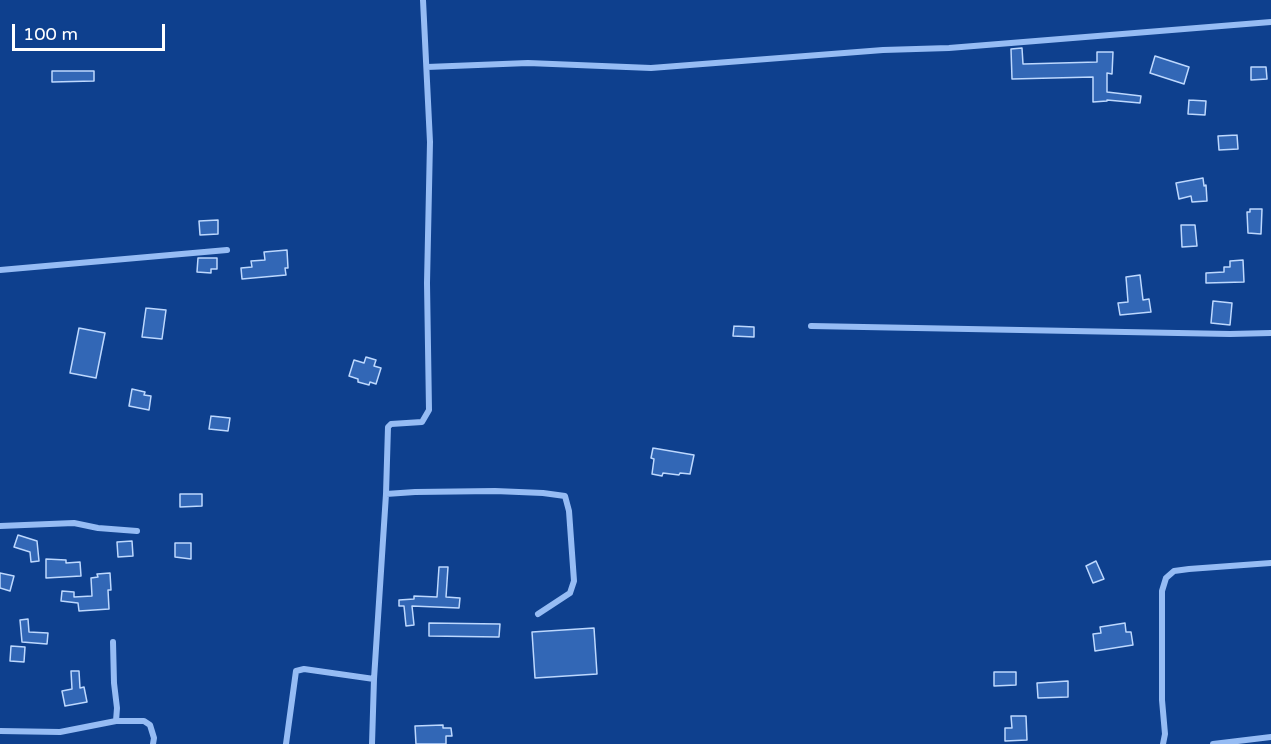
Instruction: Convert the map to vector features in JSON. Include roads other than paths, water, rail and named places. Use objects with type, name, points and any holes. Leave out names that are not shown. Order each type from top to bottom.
[{"type":"street","points":[[372,744],[388,427],[392,424],[422,422],[429,410],[427,283],[430,142],[423,0]]},
{"type":"street","points":[[427,67],[528,63],[651,68],[883,50],[949,48],[1271,22]]},
{"type":"street","points":[[0,270],[227,250]]},
{"type":"street","points":[[811,327],[1271,333]]},
{"type":"street","points":[[386,494],[495,491],[564,496],[569,511],[574,581],[570,593],[538,614]]},
{"type":"street","points":[[0,525],[74,523],[98,528],[137,531]]},
{"type":"street","points":[[1163,744],[1165,727],[1162,700],[1162,591],[1166,578],[1174,571],[1271,563]]},
{"type":"street","points":[[113,642],[117,722]]},
{"type":"street","points":[[286,744],[296,671],[304,669],[374,679]]},
{"type":"street","points":[[0,731],[60,732],[117,722],[144,721],[150,725],[154,738],[153,744]]},
{"type":"street","points":[[1213,744],[1271,737]]}]
